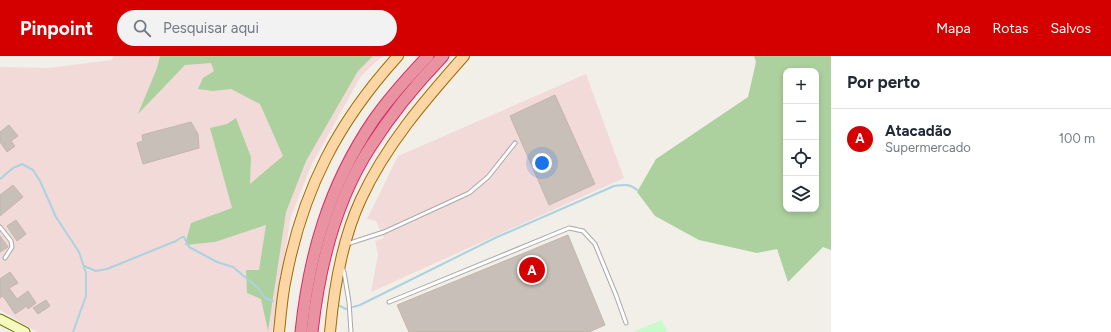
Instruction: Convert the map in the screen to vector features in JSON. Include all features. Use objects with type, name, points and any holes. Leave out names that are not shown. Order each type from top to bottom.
[{"type":"highway","points":[[301,332],[306,287],[317,241],[324,218],[344,172],[360,142],[385,105],[399,87],[428,56]]},
{"type":"highway","points":[[312,332],[318,286],[325,254],[344,199],[356,172],[370,147],[392,115],[405,98],[443,56]]},
{"type":"main road","points":[[279,332],[284,285],[290,257],[296,234],[312,189],[332,145],[345,123],[361,100],[398,56]]},
{"type":"main road","points":[[330,332],[340,264],[361,200],[372,177],[386,154],[419,108],[464,56]]},
{"type":"main road","points":[[0,319],[25,332]]},
{"type":"lane","points":[[346,244],[384,232],[469,193],[488,177],[515,143]]},
{"type":"lane","points":[[0,227],[11,241],[12,247],[5,258]]},
{"type":"lane","points":[[389,302],[569,228],[583,231],[596,244],[626,323]]},
{"type":"lane","points":[[340,264],[344,272],[349,302],[351,332]]},
{"type":"shaded area","points":[[114,56],[382,56],[361,76],[312,164],[291,216],[272,332],[37,332],[0,310],[0,67],[49,68],[111,60]]},
{"type":"shaded area","points":[[586,74],[624,178],[371,292],[378,254],[375,241],[384,238],[376,221],[367,219],[398,156]]},
{"type":"green space","points":[[160,56],[373,56],[358,71],[306,161],[286,212],[268,331],[261,299],[247,293],[246,270],[259,270],[266,225],[215,242],[185,245],[191,223],[232,208],[210,128],[227,124],[236,118],[251,157],[250,184],[283,156],[260,104],[231,89],[213,91],[198,89],[203,78],[214,71],[211,63],[185,65],[138,114],[157,68]]},
{"type":"green space","points":[[754,56],[831,56],[831,250],[823,247],[788,282],[777,249],[757,253],[699,240],[655,216],[637,192],[656,159],[748,97],[756,62]]},
{"type":"green space","points":[[661,320],[668,332],[633,332]]},
{"type":"building","points":[[555,95],[595,184],[549,205],[510,116]]},
{"type":"building","points":[[191,122],[198,134],[199,148],[143,164],[137,143],[143,141],[142,135]]},
{"type":"building","points":[[9,125],[18,136],[11,141],[15,146],[7,152],[0,142],[0,132]]},
{"type":"building","points":[[13,185],[23,197],[0,216],[0,195]]},
{"type":"building","points":[[16,220],[26,234],[17,241],[7,226]]},
{"type":"building","points":[[568,235],[605,325],[589,332],[409,332],[397,305]]},
{"type":"building","points":[[0,236],[8,247],[0,252]]},
{"type":"building","points":[[10,272],[18,283],[9,288],[17,299],[28,291],[36,303],[28,309],[27,306],[15,314],[3,296],[0,298],[0,279]]},
{"type":"building","points":[[46,300],[50,306],[38,314],[33,308]]},
{"type":"waterway","points":[[0,179],[13,168],[22,164],[33,170],[40,181],[56,217],[79,252],[86,273],[86,296],[73,332]]},
{"type":"waterway","points":[[353,307],[360,305],[495,238],[614,186],[629,185],[637,190]]},
{"type":"waterway","points":[[84,266],[96,271],[107,269],[184,237],[189,247],[217,262],[233,267],[258,288],[266,299],[273,301]]},
{"type":"waterway","points":[[340,306],[346,309]]},
{"type":"place","name":"Atacadão","points":[[532,270]]}]
